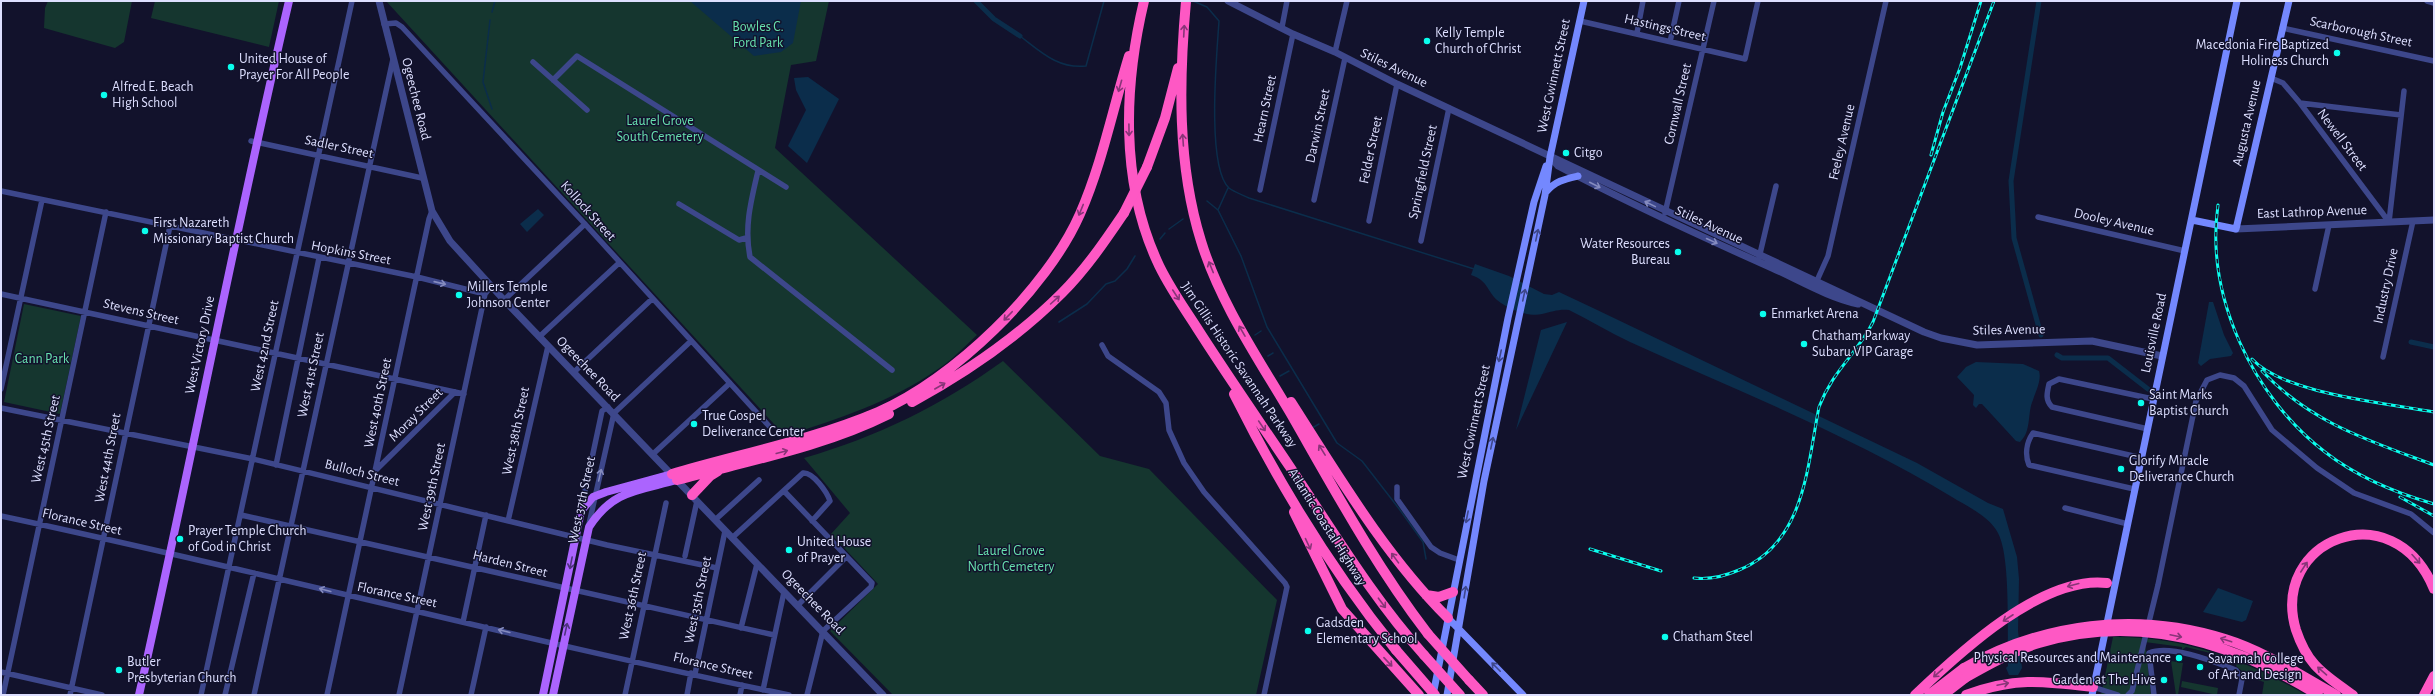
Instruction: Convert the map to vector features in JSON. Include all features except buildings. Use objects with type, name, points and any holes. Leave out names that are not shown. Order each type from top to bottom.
[{"type":"highway","name":"Jim Gillis Historic Savannah Parkway","points":[[1144,1],[1139,22],[1128,93],[1130,140],[1135,187],[1146,235],[1157,261],[1169,285],[1216,359],[1375,594],[1403,631],[1460,695]]},
{"type":"highway","name":"Jim Gillis Historic Savannah Parkway","points":[[1186,1],[1183,49],[1183,128],[1192,208],[1201,241],[1226,302],[1386,576],[1428,634],[1483,695]]},
{"type":"highway","points":[[674,477],[827,431],[878,412],[918,391],[968,353],[1004,321],[1026,297],[1051,264],[1067,239],[1080,213],[1092,181],[1139,22]]},
{"type":"highway","points":[[674,477],[726,466],[802,446],[869,424],[928,393],[984,359],[1026,326],[1063,292],[1090,260],[1124,213],[1147,166],[1166,118],[1183,49]]},
{"type":"highway","name":"Atlantic Coastal Highway","points":[[1216,359],[1276,470],[1345,583],[1396,650],[1434,695]]},
{"type":"highway","points":[[1258,359],[1279,383],[1382,541],[1426,595],[1448,618]]},
{"type":"highway","points":[[694,498],[710,476],[726,466]]},
{"type":"highway","points":[[1276,470],[1316,559],[1342,608],[1419,695]]},
{"type":"highway","points":[[2353,695],[2319,669],[2305,651],[2294,621],[2292,603],[2298,578],[2316,552],[2339,539],[2361,535],[2380,536],[2402,546],[2419,562],[2434,589]]},
{"type":"highway","points":[[1915,695],[1962,653],[2003,621],[2042,598],[2060,589],[2080,583],[2106,583]]},
{"type":"highway","points":[[1426,595],[1439,597],[1453,592]]},
{"type":"highway","points":[[1929,695],[1964,673],[1991,653],[2051,632],[2097,625],[2144,624],[2197,632],[2225,639],[2271,658],[2336,695]]},
{"type":"highway","points":[[1943,695],[1964,673],[2037,644],[2098,632],[2134,631],[2170,635],[2224,648],[2261,663],[2318,695]]},
{"type":"highway","points":[[2424,695],[2434,676]]},
{"type":"highway","points":[[1471,682],[1488,695]]},
{"type":"highway","points":[[1966,695],[2011,682],[2054,682],[2092,691]]},
{"type":"main road","name":"West Victory Drive","points":[[139,695],[211,340],[284,1]]},
{"type":"main road","name":"West Victory Drive","points":[[254,142],[289,1]]},
{"type":"main road","name":"West Gwinnett Street","points":[[1447,695],[1484,481],[1546,193],[1550,157],[1584,1]]},
{"type":"main road","name":"Louisville Road","points":[[2092,691],[2237,1]]},
{"type":"main road","name":"Augusta Avenue","points":[[2236,228],[2289,1]]},
{"type":"main road","name":"West Gwinnett Street","points":[[1434,695],[1459,560],[1508,318],[1537,189],[1550,157]]},
{"type":"main road","points":[[1546,193],[1552,185],[1564,179],[1578,176]]},
{"type":"main road","name":"East Lathrop Avenue","points":[[2192,220],[2236,228]]},
{"type":"main road","points":[[581,512],[596,496],[674,477]]},
{"type":"main road","points":[[589,527],[598,513],[612,500],[674,477]]},
{"type":"main road","name":"West 37th Street","points":[[543,695],[581,512]]},
{"type":"main road","name":"West 37th Street","points":[[553,695],[589,527]]},
{"type":"main road","name":"West Victory Drive","points":[[134,695],[168,554]]},
{"type":"main road","points":[[1448,618],[1523,695]]},
{"type":"street","name":"West 42nd Street","points":[[201,695],[352,1]]},
{"type":"street","name":"Ogeechee Road","points":[[378,1],[422,178],[432,211],[450,241],[539,337],[614,413],[883,695]]},
{"type":"street","name":"Stiles Avenue","points":[[1230,1],[1293,34],[1335,52],[1397,84],[1550,157],[1664,215]]},
{"type":"street","points":[[1282,27],[1287,1]]},
{"type":"street","points":[[1335,52],[1347,1]]},
{"type":"street","points":[[1637,34],[1643,1]]},
{"type":"street","points":[[1670,42],[1679,1]]},
{"type":"street","name":"Cornwall Street","points":[[1664,215],[1714,1]]},
{"type":"street","name":"Hastings Street","points":[[1580,21],[1670,42],[1703,48],[1745,59],[1758,1]]},
{"type":"street","name":"Feeley Avenue","points":[[1816,284],[1828,256],[1886,1]]},
{"type":"street","points":[[2427,1],[2434,2]]},
{"type":"street","name":"Kollock Street","points":[[384,24],[396,23],[402,27],[585,224],[769,426]]},
{"type":"street","name":"Scarborough Street","points":[[2282,28],[2434,60]]},
{"type":"street","name":"Hearn Street","points":[[1260,190],[1293,34]]},
{"type":"street","points":[[553,80],[577,56],[758,171],[786,187]]},
{"type":"street","name":"Darwin Street","points":[[1314,200],[1345,58]]},
{"type":"street","name":"West 41st Street","points":[[254,695],[368,165],[393,59]]},
{"type":"street","points":[[533,62],[586,110]]},
{"type":"street","name":"Newell Street","points":[[2271,78],[2283,83],[2389,222]]},
{"type":"street","name":"Felder Street","points":[[1369,221],[1397,84]]},
{"type":"street","points":[[2389,222],[2404,91]]},
{"type":"street","points":[[2300,104],[2401,115]]},
{"type":"street","name":"Springfield Street","points":[[1420,241],[1449,108]]},
{"type":"street","name":"Sadler Street","points":[[254,142],[368,165],[422,178]]},
{"type":"street","name":"Stiles Avenue","points":[[1550,157],[1558,166],[1578,176],[1759,259],[1924,332],[1959,342],[1999,346],[2084,341],[2162,356]]},
{"type":"street","points":[[758,171],[746,238],[750,257],[892,370]]},
{"type":"street","points":[[1759,259],[1776,186]]},
{"type":"street","name":"Hopkins Street","points":[[1,191],[233,239],[297,254],[416,277],[485,294]]},
{"type":"street","points":[[1,389],[42,200]]},
{"type":"street","points":[[679,204],[738,240],[746,238]]},
{"type":"street","name":"West 40th Street","points":[[327,695],[416,277],[432,211]]},
{"type":"street","name":"West 45th Street","points":[[3,695],[39,524],[63,420],[106,212]]},
{"type":"street","name":"Dooley Avenue","points":[[2038,217],[2185,251]]},
{"type":"street","name":"East Lathrop Avenue","points":[[2236,228],[2434,220]]},
{"type":"street","name":"Industry Drive","points":[[2383,357],[2412,221]]},
{"type":"street","points":[[504,300],[585,224]]},
{"type":"street","points":[[2315,289],[2329,225]]},
{"type":"street","name":"West 44th Street","points":[[70,695],[105,539],[125,433],[170,226]]},
{"type":"street","points":[[276,465],[319,258]]},
{"type":"street","points":[[539,337],[619,263]]},
{"type":"street","name":"West 39th Street","points":[[399,695],[485,294],[491,286]]},
{"type":"street","name":"Stevens Street","points":[[1,294],[325,366],[464,394]]},
{"type":"street","points":[[574,372],[652,299]]},
{"type":"street","points":[[614,413],[692,341]]},
{"type":"street","points":[[1102,345],[1108,356],[1159,392],[1166,403],[1169,430],[1184,463],[1204,492],[1287,587],[1264,695]]},
{"type":"street","name":"West 38th Street","points":[[508,521],[548,346]]},
{"type":"street","points":[[2128,695],[2132,691],[2136,679],[2156,593],[2196,401],[2207,380],[2220,375],[2234,378],[2244,386],[2272,430],[2316,468],[2354,493],[2411,514],[2434,533]]},
{"type":"street","points":[[2148,429],[2052,407],[2048,403],[2046,394],[2049,384],[2059,378],[2153,399]]},
{"type":"street","points":[[653,454],[730,383]]},
{"type":"street","name":"Moray Street","points":[[375,471],[456,392]]},
{"type":"street","name":"West 37th Street","points":[[581,512],[602,411],[608,407]]},
{"type":"street","name":"Bulloch Street","points":[[1,408],[253,459],[486,516],[716,568]]},
{"type":"street","name":"West 37th Street","points":[[589,527],[614,413]]},
{"type":"street","points":[[2134,489],[2029,466],[2026,458],[2029,439],[2033,433],[2142,458]]},
{"type":"street","points":[[733,537],[803,473],[810,475],[828,496],[830,501],[812,521]]},
{"type":"street","points":[[715,520],[758,480]]},
{"type":"street","points":[[1397,487],[1397,499],[1431,547],[1440,553],[1459,560]]},
{"type":"street","points":[[784,490],[872,583],[871,586],[823,631],[807,695]]},
{"type":"street","points":[[685,556],[694,498]]},
{"type":"street","name":"West 36th Street","points":[[625,695],[666,503]]},
{"type":"street","points":[[2065,508],[2128,524]]},
{"type":"street","name":"Harden Street","points":[[241,515],[429,557],[566,590],[774,635]]},
{"type":"street","name":"Florance Street","points":[[1,516],[279,578],[348,596],[554,644],[789,695]]},
{"type":"street","points":[[463,622],[486,516]]},
{"type":"street","name":"West 35th Street","points":[[687,695],[706,620],[725,530]]},
{"type":"street","points":[[798,605],[846,557]]},
{"type":"street","points":[[741,628],[757,564]]},
{"type":"street","points":[[226,695],[254,573]]},
{"type":"street","points":[[763,690],[784,592]]},
{"type":"street","points":[[471,695],[486,627]]},
{"type":"street","points":[[2154,695],[2149,653],[2160,650],[2205,659],[2236,670],[2242,679],[2239,695]]},
{"type":"street","points":[[1,672],[102,695]]},
{"type":"street","points":[[740,695],[742,685]]},
{"type":"street","points":[[2092,691],[2118,695]]},
{"type":"green space","points":[[48,1],[132,1],[124,42],[115,48],[44,28],[45,8]]},
{"type":"green space","points":[[155,1],[279,1],[269,47],[151,18]]},
{"type":"green space","name":"Laurel Grove South Cemetery","points":[[386,1],[829,1],[816,61],[791,65],[775,148],[977,335],[943,365],[902,391],[844,416],[785,436]]},
{"type":"green space","name":"Cann Park","points":[[24,304],[81,316],[60,414],[4,402]]},
{"type":"green space","name":"Laurel Grove North Cemetery","points":[[1003,361],[1100,456],[1149,469],[1277,600],[1256,695],[893,695],[830,631],[878,584],[831,534],[850,513],[804,458],[831,450],[883,430],[908,418],[956,392]]},
{"type":"green space","points":[[2113,637],[2164,641],[2213,652],[2260,671],[2306,695],[2262,695],[2264,682],[2245,676],[2236,666],[2237,663],[2214,654],[2210,657],[2210,653],[2186,647],[2182,650],[2182,647],[2145,642],[2151,695],[2101,695]]},
{"type":"green space","points":[[2171,661],[2183,663],[2178,695],[2176,695]]},
{"type":"green space","points":[[2182,681],[2218,688],[2217,695],[2181,687]]},
{"type":"water","points":[[690,1],[801,1],[793,43],[781,52],[754,56]]},
{"type":"water","points":[[808,77],[839,99],[807,163],[788,146],[806,110],[796,90],[794,78]]},
{"type":"water","points":[[538,209],[544,215],[527,232],[520,224]]},
{"type":"water","points":[[1475,264],[1509,276],[1544,294],[1552,295],[1559,292],[1917,463],[1988,503],[2003,509],[2017,557],[2019,579],[2018,631],[2022,668],[2018,675],[2009,675],[2006,668],[2008,666],[2008,597],[2007,577],[2002,544],[1994,527],[1984,517],[1913,475],[1834,434],[1630,342],[1569,310],[1558,310],[1532,315],[1510,308],[1496,299],[1482,280],[1471,275]]},
{"type":"water","points":[[2209,302],[2213,302],[2224,335],[2233,353],[2231,356],[2210,359],[2201,366],[2198,363]]},
{"type":"water","points":[[1567,322],[1516,430],[1541,330]]},
{"type":"water","points":[[1976,362],[2023,364],[2039,371],[2039,382],[2031,405],[2028,427],[2024,438],[2020,442],[2016,441],[1982,404],[1979,404],[1976,408],[1973,405],[1974,395],[1957,377],[1966,367]]},
{"type":"water","points":[[2218,588],[2253,601],[2246,620],[2242,622],[2203,612]]},
{"type":"waterway","points":[[492,12],[495,1]]},
{"type":"waterway","points":[[976,1],[994,19],[1020,36]]},
{"type":"waterway","points":[[1020,36],[1050,58],[1058,62],[1067,65],[1086,66],[1104,1]]},
{"type":"waterway","points":[[1193,1],[1207,7],[1219,21],[1215,82],[1215,134],[1217,157],[1222,176],[1229,188],[1249,198],[1474,269]]},
{"type":"waterway","points":[[2039,1],[2011,181],[2014,238],[2041,335]]},
{"type":"waterway","points":[[490,20],[483,82],[492,109]]},
{"type":"waterway","points":[[1228,188],[1218,210],[1241,256],[1267,327],[1337,443],[1362,461],[1400,510],[1423,542],[1426,559]]},
{"type":"waterway","points":[[1207,201],[1218,210]]},
{"type":"waterway","points":[[1169,229],[1183,219]]},
{"type":"waterway","points":[[1160,239],[1165,233]]},
{"type":"waterway","points":[[1059,322],[1087,304],[1106,284],[1115,281],[1127,269],[1135,256]]},
{"type":"waterway","points":[[1255,335],[1261,331]]},
{"type":"waterway","points":[[2411,342],[2434,347]]},
{"type":"waterway","points":[[1268,356],[1273,353]]},
{"type":"waterway","points":[[2057,355],[2062,358],[2108,358],[2148,389]]},
{"type":"waterway","points":[[1280,376],[1289,371]]},
{"type":"waterway","points":[[1312,428],[1319,424]]},
{"type":"railway","points":[[1931,155],[1943,112],[1960,68],[1981,1]]},
{"type":"railway","points":[[1694,578],[1712,578],[1728,574],[1761,558],[1778,542],[1790,522],[1799,501],[1806,478],[1819,407],[1831,383],[1860,344],[1873,322],[1994,1]]},
{"type":"railway","points":[[2218,205],[2216,239],[2219,274],[2227,309],[2240,342],[2256,374],[2276,403],[2299,429],[2337,461],[2377,483],[2405,495],[2434,504]]},
{"type":"railway","points":[[2252,359],[2267,371],[2287,381],[2311,389],[2364,401],[2434,412]]},
{"type":"railway","points":[[2262,371],[2281,389],[2321,417],[2387,448],[2434,465]]},
{"type":"railway","points":[[2400,497],[2434,516]]},
{"type":"railway","points":[[1590,549],[1661,571]]},
{"type":"place","name":"Kelly Temple Church of Christ","points":[[1427,41]]},
{"type":"place","name":"Macedonia Fire Baptized Holiness Church","points":[[2337,53]]},
{"type":"place","name":"United House of Prayer For All People","points":[[231,67]]},
{"type":"place","name":"Alfred E. Beach High School","points":[[104,95]]},
{"type":"place","name":"Citgo","points":[[1566,153]]},
{"type":"place","name":"First Nazareth Missionary Baptist Church","points":[[145,231]]},
{"type":"place","name":"Water Resources Bureau","points":[[1678,252]]},
{"type":"place","name":"Millers Temple Johnson Center","points":[[459,295]]},
{"type":"place","name":"Enmarket Arena","points":[[1763,314]]},
{"type":"place","name":"Chatham Parkway Subaru VIP Garage","points":[[1804,344]]},
{"type":"place","name":"Saint Marks Baptist Church","points":[[2141,403]]},
{"type":"place","name":"True Gospel Deliverance Center","points":[[694,424]]},
{"type":"place","name":"Glorify Miracle Deliverance Church","points":[[2121,469]]},
{"type":"place","name":"Prayer Temple Church of God in Christ","points":[[180,539]]},
{"type":"place","name":"United House of Prayer","points":[[789,550]]},
{"type":"place","name":"Gadsden Elementary School","points":[[1308,631]]},
{"type":"place","name":"Chatham Steel","points":[[1665,637]]},
{"type":"place","name":"Physical Resources and Maintenance","points":[[2179,658]]},
{"type":"place","name":"Savannah College of Art and Design","points":[[2200,667]]},
{"type":"place","name":"Butler Presbyterian Church","points":[[119,670]]},
{"type":"place","name":"Garden at The Hive","points":[[2164,680]]},
{"type":"park label","name":"Bowles C. Ford Park","points":[[758,36]]}]
